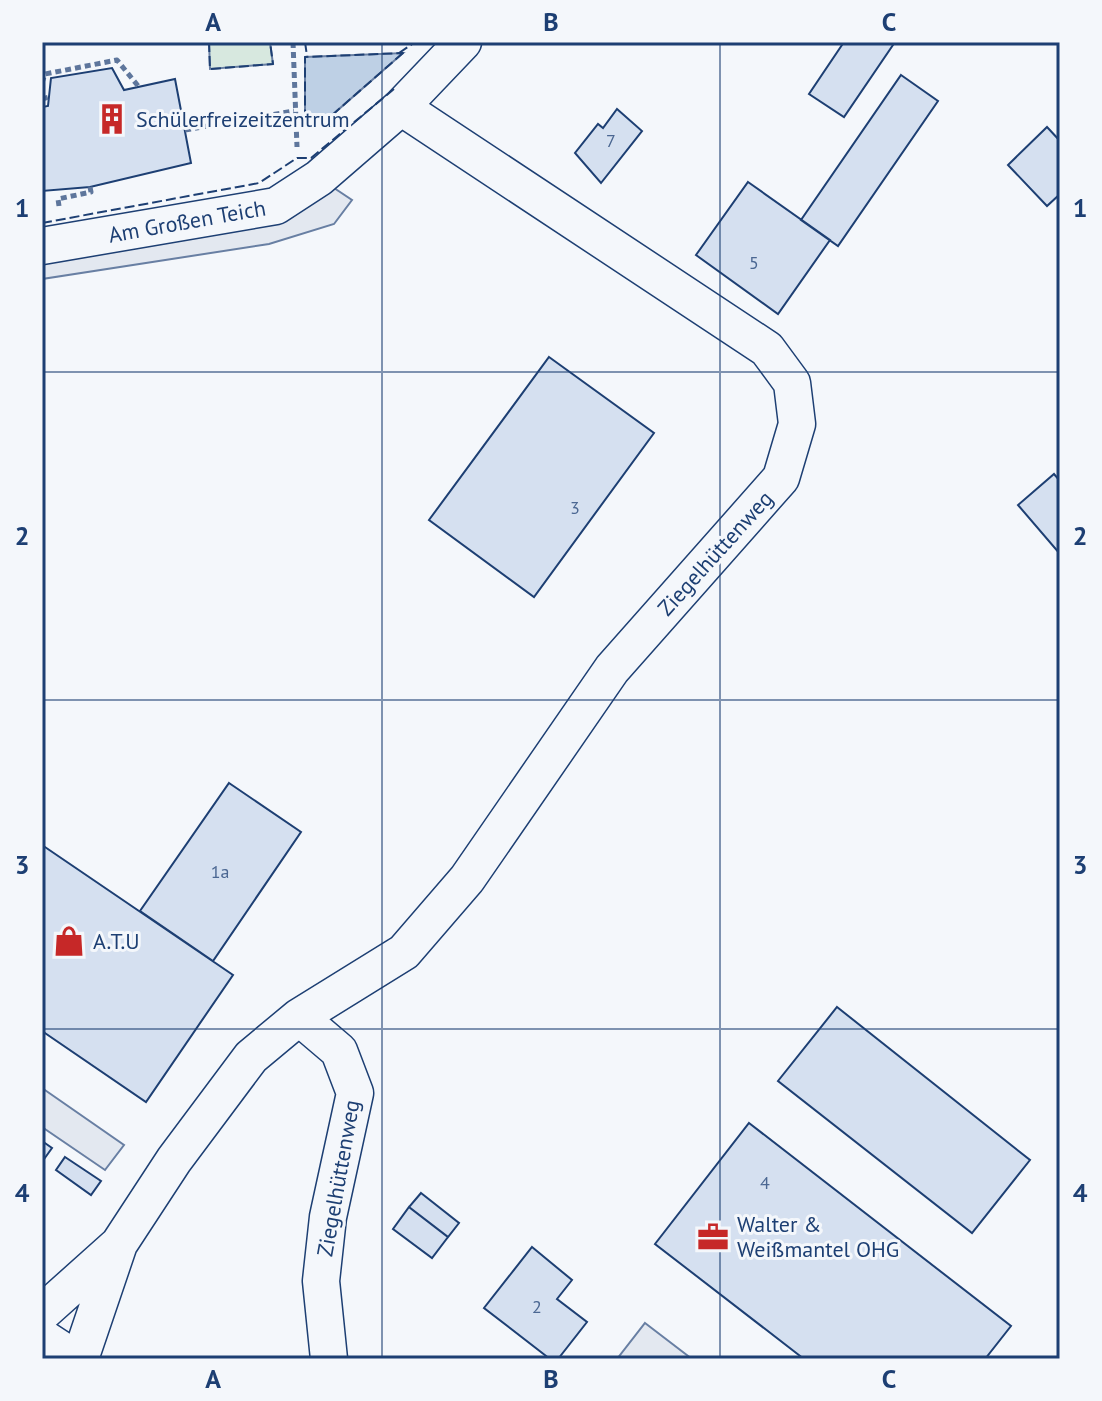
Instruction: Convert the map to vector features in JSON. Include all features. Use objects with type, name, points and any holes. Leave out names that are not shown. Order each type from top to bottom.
[{"type":"main road","points":[[42,1342],[68,1359]]},
{"type":"street","name":"Am Großen Teich","points":[[42,246],[276,206],[319,178],[401,107],[463,42]]},
{"type":"street","name":"Ziegelhüttenweg","points":[[80,1359],[119,1244],[174,1160],[251,1057],[299,1017],[404,952],[467,879],[612,669],[781,478],[797,424],[792,383],[767,349],[401,107]]},
{"type":"street","name":"Ziegelhüttenweg","points":[[299,1017],[339,1051],[355,1093],[328,1217],[321,1281],[329,1359]]},
{"type":"street","name":"Ziegelhüttenweg","points":[[42,1313],[119,1244]]},
{"type":"path","points":[[293,42],[297,158],[319,178]]},
{"type":"path","points":[[42,83],[45,74],[117,60],[139,87]]},
{"type":"path","points":[[185,130],[295,111]]},
{"type":"shaded area","points":[[209,42],[270,42],[273,64],[210,69]]},
{"type":"shaded area","points":[[319,178],[352,200],[334,224],[269,244],[42,279],[42,246]]},
{"type":"shaded area","points":[[42,1088],[124,1145],[105,1170],[42,1127]]},
{"type":"shaded area","points":[[645,1323],[692,1359],[617,1359]]},
{"type":"water","points":[[403,53],[331,116],[305,123],[305,57]]},
{"type":"building","points":[[844,42],[895,42],[844,117],[809,94]]},
{"type":"building","name":"Schülerfreizeitzentrum","points":[[112,68],[124,90],[175,79],[191,163],[90,187],[42,191],[42,107],[48,106],[51,78]]},
{"type":"building","points":[[901,75],[938,101],[838,246],[801,220]]},
{"type":"building","points":[[617,109],[642,131],[601,183],[575,153],[598,124],[603,128]]},
{"type":"building","points":[[1047,127],[1060,141],[1060,194],[1047,206],[1008,165]]},
{"type":"building","points":[[748,182],[830,240],[778,314],[696,255]]},
{"type":"building","points":[[549,357],[654,433],[534,597],[429,520]]},
{"type":"building","points":[[1054,474],[1060,481],[1060,554],[1018,505]]},
{"type":"building","points":[[229,783],[301,832],[213,961],[140,911]]},
{"type":"building","points":[[42,845],[233,975],[146,1102],[42,1031]]},
{"type":"building","points":[[837,1007],[1030,1160],[972,1233],[778,1081]]},
{"type":"building","points":[[749,1123],[1011,1326],[985,1359],[804,1359],[655,1244]]},
{"type":"building","points":[[42,1141],[52,1148],[42,1162]]},
{"type":"building","points":[[65,1157],[101,1181],[91,1195],[56,1170]]},
{"type":"building","points":[[421,1193],[459,1223],[448,1237],[409,1207]]},
{"type":"building","points":[[409,1207],[448,1237],[432,1258],[393,1229]]},
{"type":"building","points":[[532,1247],[572,1280],[557,1299],[587,1322],[558,1359],[550,1359],[484,1308]]},
{"type":"fence","points":[[209,42],[210,69],[273,64],[270,42]]},
{"type":"fence","points":[[305,42],[307,56]]},
{"type":"fence","points":[[399,53],[415,42]]},
{"type":"fence","points":[[403,53],[331,116],[305,123],[305,57],[403,53]]},
{"type":"fence","points":[[42,223],[259,183],[297,158],[311,158],[394,89]]},
{"type":"place","name":"Schülerfreizeitzentrum","points":[[112,119]]},
{"type":"place","name":"A.T.U","points":[[69,941]]},
{"type":"place","name":"Walter & Weißmantel OHG","points":[[713,1237]]}]
